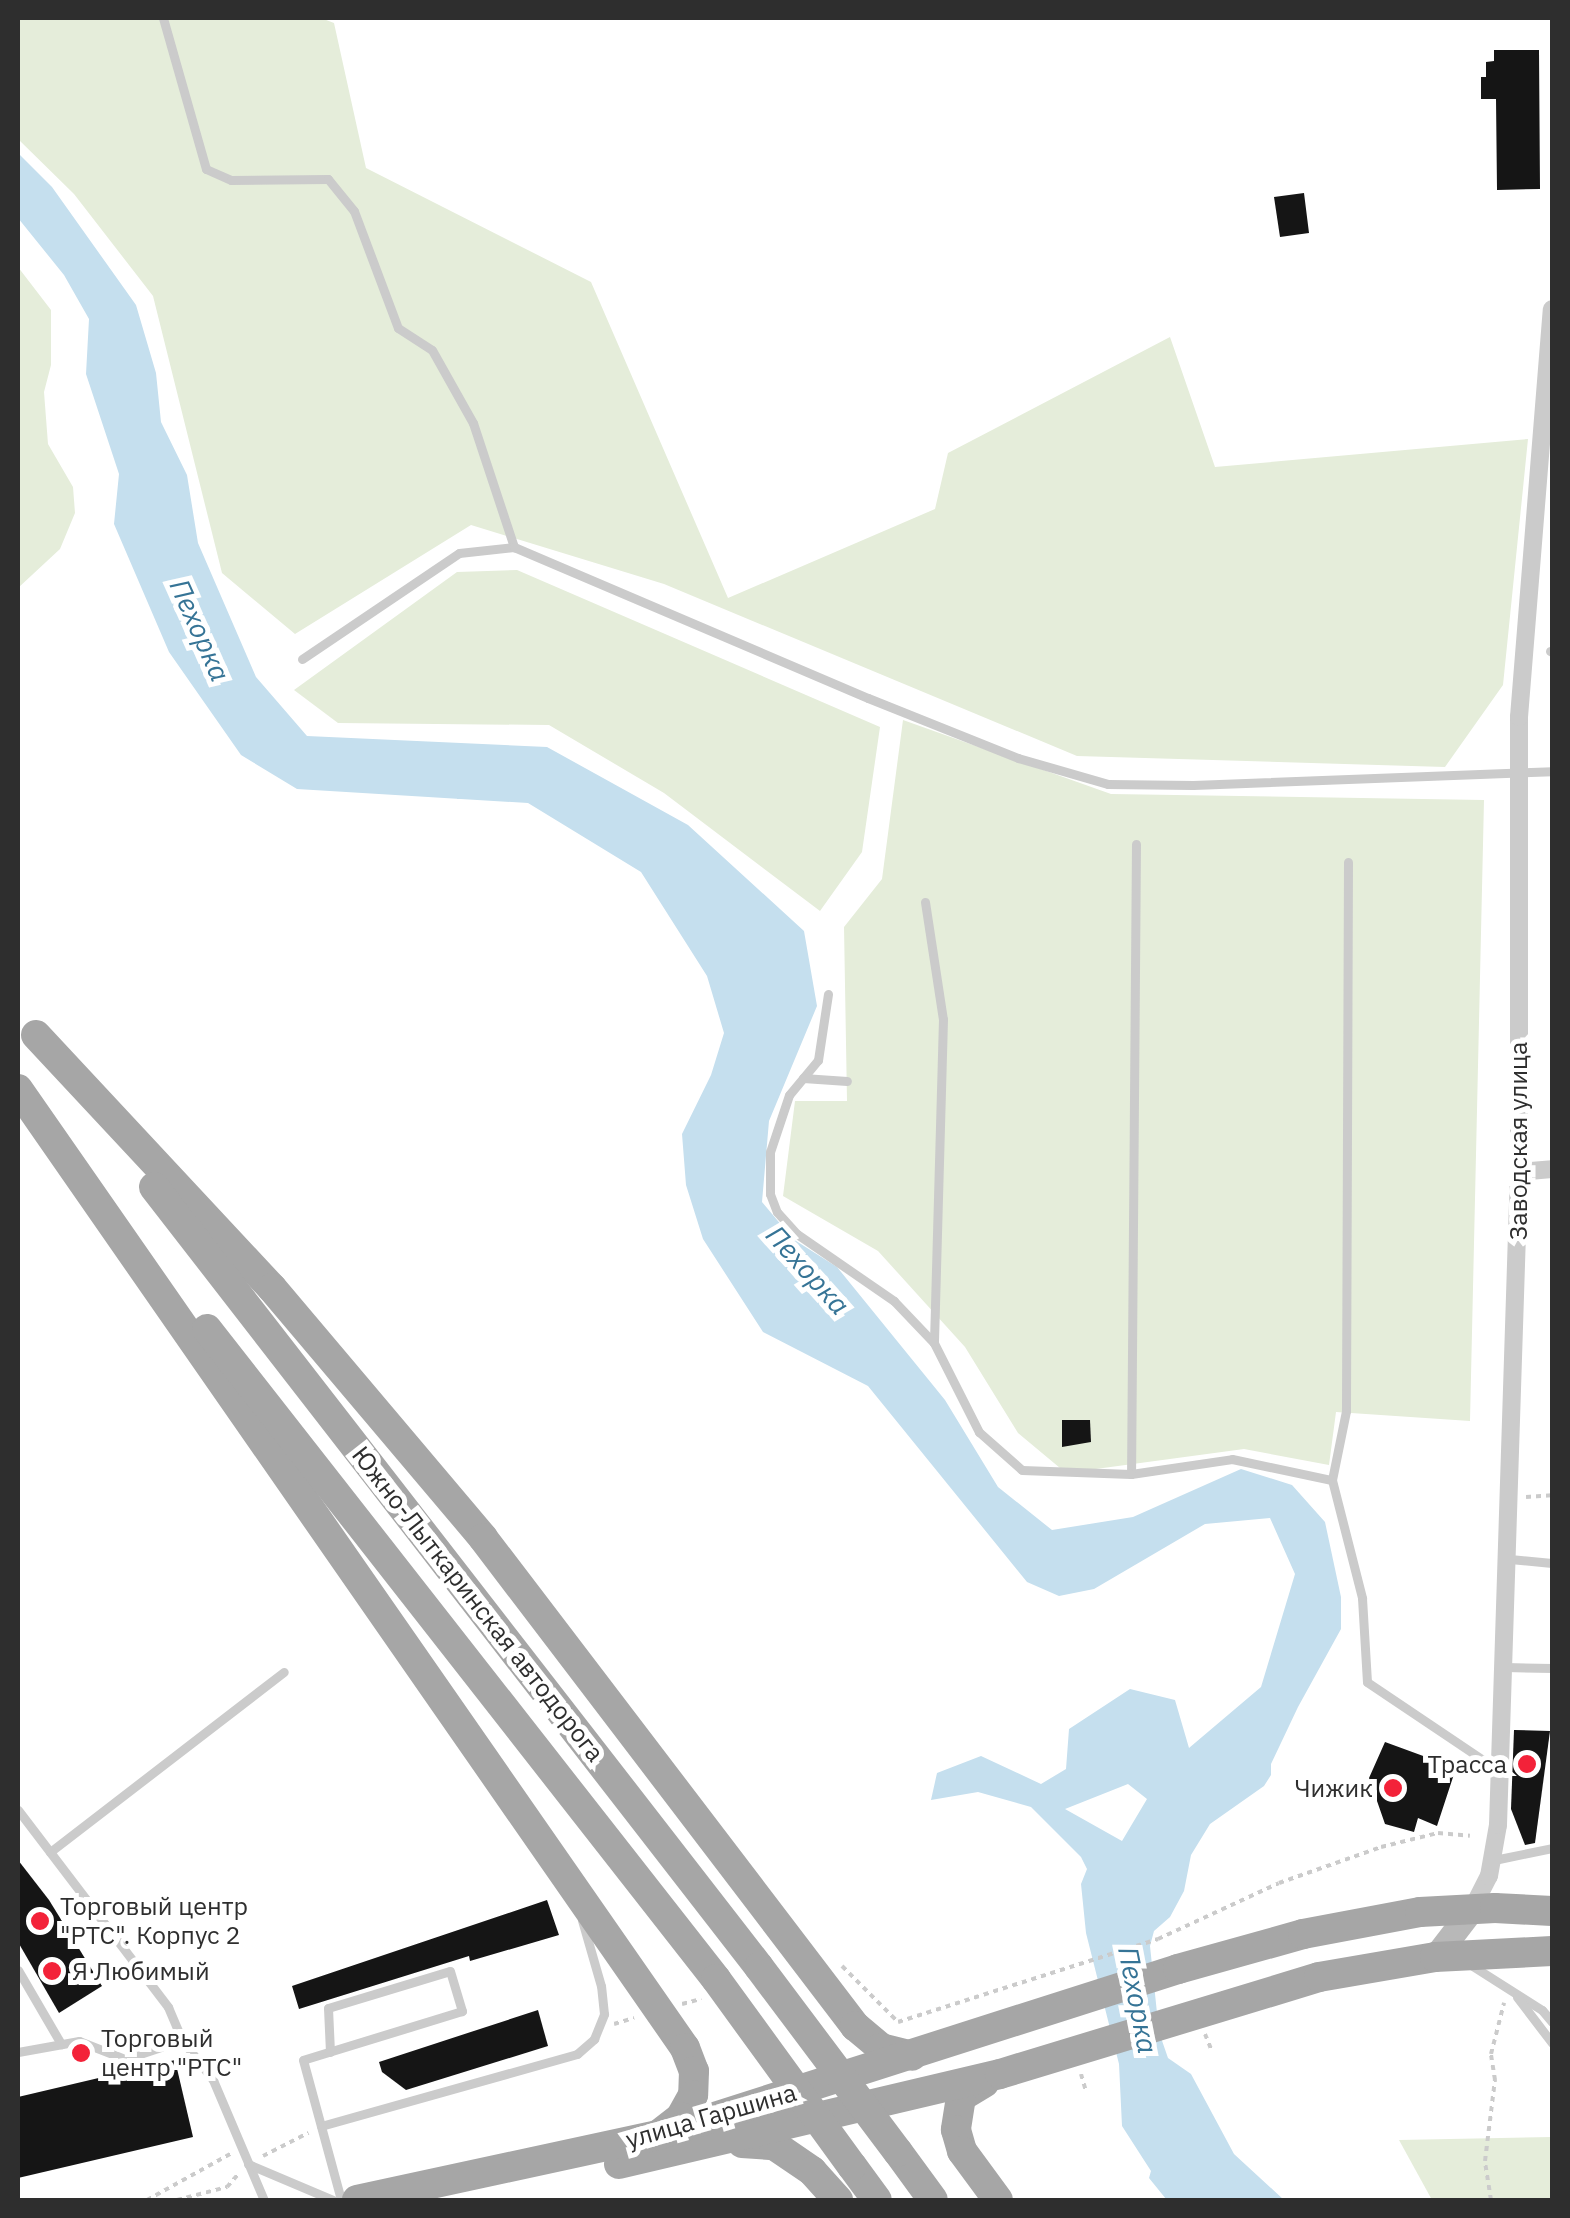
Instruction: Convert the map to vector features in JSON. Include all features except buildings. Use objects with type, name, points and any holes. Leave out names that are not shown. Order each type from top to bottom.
[{"type":"main road","name":"Южно-Лыткаринская автодорога","points":[[27,1024],[760,1967],[932,2200]]},
{"type":"main road","points":[[27,1024],[272,1288],[483,1538],[855,2026],[880,2048],[912,2056]]},
{"type":"main road","name":"Южно-Лыткаринская автодорога","points":[[18,1088],[716,1979],[877,2200]]},
{"type":"main road","points":[[18,1088],[685,2048],[694,2071],[694,2095],[681,2117],[658,2135]]},
{"type":"main road","name":"улица Гаршина","points":[[357,2200],[658,2135],[1178,1969],[1347,1924],[1472,1909],[1552,1911]]},
{"type":"main road","name":"улица Гаршина","points":[[445,2200],[724,2142],[1000,2074],[1319,1977],[1445,1956],[1552,1951]]},
{"type":"main road","points":[[998,2200],[962,2151],[956,2130],[961,2097],[1000,2074]]},
{"type":"main road","points":[[724,2142],[774,2145],[812,2171],[838,2200]]},
{"type":"street","name":"Заводская улица","points":[[1445,1956],[1494,1860],[1500,1772],[1512,1498],[1519,1172],[1518,774],[1552,309]]},
{"type":"street","points":[[1519,1172],[1552,1169]]},
{"type":"lane","points":[[164,18],[206,169],[231,180],[328,180],[354,211],[398,328],[432,350],[474,423],[514,547]]},
{"type":"lane","points":[[302,659],[459,552],[514,547],[1018,758],[1108,784],[1552,771]]},
{"type":"lane","points":[[1131,1474],[1136,844]]},
{"type":"lane","points":[[1348,862],[1346,1411],[1332,1480],[1362,1598],[1367,1682],[1500,1772]]},
{"type":"lane","points":[[925,902],[943,1019],[934,1343]]},
{"type":"lane","points":[[828,994],[818,1060],[789,1095],[770,1152],[770,1194],[777,1212],[798,1234],[894,1301],[934,1343],[979,1432],[1022,1470],[1131,1474],[1232,1459],[1332,1480]]},
{"type":"lane","points":[[803,1078],[847,1081]]},
{"type":"lane","points":[[1510,1559],[1552,1563]]},
{"type":"lane","points":[[1505,1668],[1552,1668]]},
{"type":"lane","points":[[50,1852],[284,1672]]},
{"type":"lane","points":[[18,1810],[168,2007],[182,2040],[213,2080],[247,2164],[260,2182],[264,2200]]},
{"type":"lane","points":[[1494,1860],[1552,1848]]},
{"type":"lane","points":[[321,2126],[577,2054],[594,2038],[604,2014],[601,1986],[578,1907]]},
{"type":"lane","points":[[1445,1956],[1509,1989],[1552,2022]]},
{"type":"lane","points":[[18,1970],[61,2044]]},
{"type":"lane","points":[[330,2052],[328,2008],[450,1970],[462,2012],[304,2060],[337,2200]]},
{"type":"lane","points":[[1509,1989],[1552,2043]]},
{"type":"lane","points":[[1535,2006],[1552,2010]]},
{"type":"lane","points":[[18,2052],[78,2041],[125,2059],[182,2040]]},
{"type":"lane","points":[[247,2164],[337,2200]]},
{"type":"path","points":[[1512,1498],[1552,1495]]},
{"type":"path","points":[[1064,1970],[1158,1939],[1279,1883],[1382,1847],[1438,1833],[1470,1836]]},
{"type":"path","points":[[1491,2200],[1484,2161],[1495,2080],[1491,2054],[1509,1989]]},
{"type":"path","points":[[178,2200],[227,2187],[247,2164],[321,2126]]},
{"type":"path","points":[[148,2200],[240,2148]]},
{"type":"green space","points":[[18,18],[321,18],[334,23],[366,168],[591,282],[728,598],[935,509],[948,453],[1170,337],[1215,467],[1528,439],[1503,685],[1445,767],[1077,756],[664,584],[471,525],[295,634],[222,573],[153,296],[74,194],[18,139]]},
{"type":"green space","points":[[18,267],[51,310],[51,365],[44,392],[48,444],[73,487],[75,513],[60,549],[18,588]]},
{"type":"green space","points":[[517,570],[880,727],[862,852],[820,911],[664,793],[549,725],[338,723],[294,690],[457,572]]},
{"type":"green space","points":[[903,720],[1111,794],[1484,800],[1470,1421],[1336,1412],[1329,1465],[1244,1449],[1066,1473],[1018,1433],[965,1347],[878,1251],[783,1196],[795,1101],[847,1101],[844,927],[882,879]]},
{"type":"green space","points":[[1552,2137],[1552,2200],[1432,2200],[1399,2140]]},
{"type":"water","name":"Пехорка","points":[[18,153],[52,187],[136,305],[156,373],[161,422],[187,475],[198,543],[256,677],[307,736],[547,747],[688,825],[804,931],[817,1006],[769,1121],[762,1202],[793,1239],[837,1267],[945,1400],[998,1487],[1052,1530],[1133,1517],[1241,1469],[1292,1485],[1325,1522],[1341,1597],[1341,1629],[1298,1707],[1271,1764],[1271,1775],[1264,1786],[1210,1824],[1191,1855],[1184,1891],[1170,1917],[1154,1931],[1150,1946],[1159,2032],[1168,2058],[1191,2074],[1234,2154],[1284,2200],[1166,2199],[1149,2178],[1151,2171],[1122,2126],[1119,2064],[1086,1933],[1081,1884],[1087,1869],[1081,1857],[1031,1807],[978,1792],[931,1800],[937,1773],[981,1756],[1041,1784],[1066,1769],[1069,1729],[1130,1689],[1175,1700],[1189,1748],[1261,1687],[1295,1574],[1270,1518],[1205,1524],[1094,1589],[1059,1596],[1027,1582],[868,1386],[763,1332],[703,1239],[686,1185],[682,1134],[711,1075],[724,1033],[707,976],[641,872],[528,803],[297,789],[241,755],[169,652],[114,524],[119,474],[86,374],[89,319],[64,275],[18,218]],"holes":[[[1128,1784],[1147,1799],[1122,1841],[1065,1809]]]},
{"type":"place","name":"Трасса","points":[[1527,1764]]},
{"type":"place","name":"Чижик","points":[[1393,1788]]},
{"type":"place","name":"Торговый центр \"РТС\". Корпус 2","points":[[40,1921]]},
{"type":"place","name":"Я Любимый","points":[[52,1971]]},
{"type":"place","name":"Торговый центр \"РТС\"","points":[[81,2053]]}]
